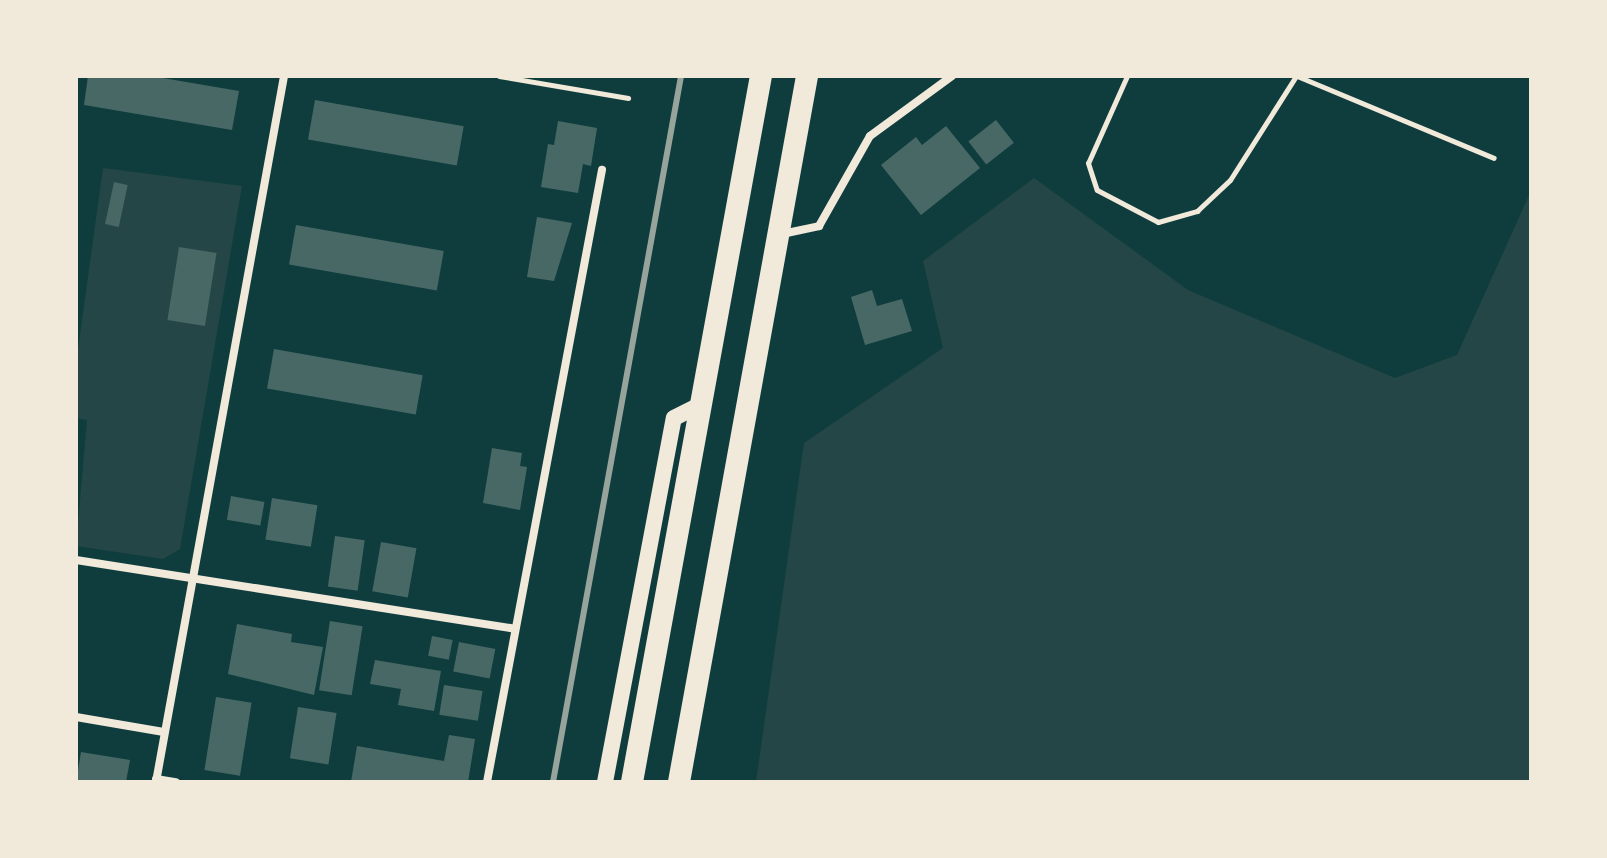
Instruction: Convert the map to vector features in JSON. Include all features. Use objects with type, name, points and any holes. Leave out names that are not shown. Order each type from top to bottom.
[{"type":"highway","points":[[632,782],[703,403],[729,231],[761,76]]},
{"type":"highway","points":[[679,782],[774,236],[807,76]]},
{"type":"main road","points":[[605,782],[674,418],[703,403]]},
{"type":"street","points":[[176,782],[156,780],[189,580],[284,76]]},
{"type":"street","points":[[774,236],[819,226],[870,136],[952,76]]},
{"type":"street","points":[[487,782],[602,170]]},
{"type":"street","points":[[76,560],[515,629]]},
{"type":"street","points":[[76,717],[164,732]]},
{"type":"path","points":[[499,76],[628,98]]},
{"type":"path","points":[[1127,76],[1088,163],[1097,190],[1158,222],[1197,211],[1230,180],[1296,76],[1494,158]]},
{"type":"shaded area","points":[[103,168],[242,186],[180,549],[163,559],[76,546],[87,420],[76,418],[76,364]]},
{"type":"shaded area","points":[[1034,178],[1188,290],[1395,378],[1457,355],[1531,191],[1531,782],[756,782],[804,443],[943,348],[923,261]]},
{"type":"building","points":[[88,76],[151,76],[239,91],[232,130],[84,105]]},
{"type":"building","points":[[315,100],[464,126],[457,166],[308,139]]},
{"type":"building","points":[[996,120],[1014,143],[986,164],[968,142]]},
{"type":"building","points":[[558,121],[597,128],[591,166],[583,164],[578,193],[541,187],[548,144],[554,145]]},
{"type":"building","points":[[946,126],[980,168],[921,215],[881,165],[916,137],[922,145]]},
{"type":"building","points":[[114,182],[128,185],[119,227],[105,224]]},
{"type":"building","points":[[537,217],[572,223],[554,281],[527,277]]},
{"type":"building","points":[[296,225],[444,251],[437,290],[289,264]]},
{"type":"building","points":[[179,247],[217,253],[205,326],[167,320]]},
{"type":"building","points":[[872,290],[877,306],[902,299],[912,331],[865,345],[851,297]]},
{"type":"building","points":[[274,349],[423,375],[416,415],[267,388]]},
{"type":"building","points":[[492,448],[522,453],[520,466],[527,467],[520,510],[483,503]]},
{"type":"building","points":[[231,496],[264,502],[260,526],[227,520]]},
{"type":"building","points":[[272,498],[317,505],[311,547],[265,539]]},
{"type":"building","points":[[335,536],[365,540],[358,591],[328,587]]},
{"type":"building","points":[[381,542],[416,548],[408,597],[372,591]]},
{"type":"building","points":[[330,621],[363,626],[352,695],[319,690]]},
{"type":"building","points":[[237,624],[292,634],[291,642],[323,647],[314,695],[228,674]]},
{"type":"building","points":[[432,636],[453,640],[449,660],[428,656]]},
{"type":"building","points":[[459,642],[495,649],[490,679],[453,671]]},
{"type":"building","points":[[375,660],[441,671],[434,711],[398,705],[401,689],[370,684]]},
{"type":"building","points":[[444,685],[483,691],[478,721],[439,715]]},
{"type":"building","points":[[216,697],[252,703],[240,776],[204,770]]},
{"type":"building","points":[[298,707],[337,713],[328,764],[290,758]]},
{"type":"building","points":[[449,735],[475,739],[468,782],[351,782],[357,746],[444,761]]},
{"type":"building","points":[[81,752],[130,760],[126,782],[76,782]]},
{"type":"railway","points":[[553,782],[681,76]]}]
